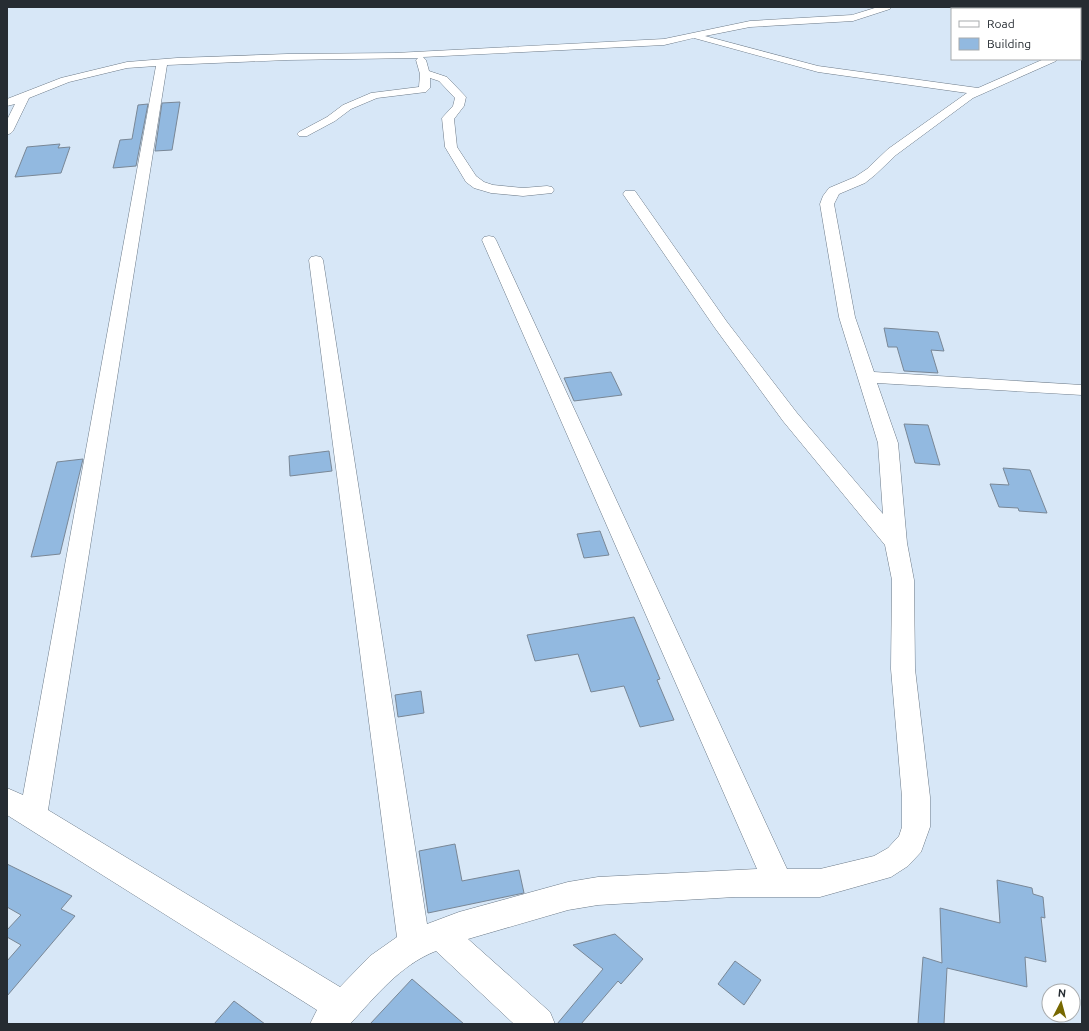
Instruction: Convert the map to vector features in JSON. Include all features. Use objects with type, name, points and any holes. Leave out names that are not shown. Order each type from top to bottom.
[{"type":"street","points":[[7,103],[65,80],[127,65],[162,62],[287,57],[420,55],[664,42],[750,24],[853,18],[887,7]]},
{"type":"street","points":[[693,36],[818,69],[978,91]]},
{"type":"street","points":[[302,134],[332,119],[347,107],[375,95],[422,90],[425,88],[424,73],[420,55]]},
{"type":"street","points":[[7,800],[33,815],[335,1015],[381,967],[427,939],[523,908],[568,896],[598,891],[735,883],[820,883],[881,868],[898,857],[911,843],[916,827],[916,797],[903,669],[903,580],[896,543],[888,443],[847,317],[827,204],[834,191],[860,180],[871,172],[892,152],[978,91],[1050,60]]},
{"type":"street","points":[[33,815],[162,62]]},
{"type":"street","points":[[424,73],[444,79],[460,96],[460,103],[456,110],[448,118],[451,147],[471,179],[479,185],[491,189],[523,192],[548,190]]},
{"type":"street","points":[[14,88],[28,95]]},
{"type":"street","points":[[7,131],[28,95]]},
{"type":"street","points":[[630,194],[721,325],[790,417],[896,543]]},
{"type":"street","points":[[489,240],[778,883]]},
{"type":"street","points":[[316,260],[427,939],[538,1024]]},
{"type":"street","points":[[867,377],[1082,390]]},
{"type":"building","points":[[180,102],[172,150],[155,151],[162,103]]},
{"type":"building","points":[[148,104],[136,166],[113,168],[120,140],[132,139],[138,105]]},
{"type":"building","points":[[60,144],[58,148],[70,147],[61,173],[15,177],[27,147]]},
{"type":"building","points":[[884,328],[938,332],[944,351],[931,350],[938,373],[904,371],[897,347],[888,347]]},
{"type":"building","points":[[611,372],[622,395],[574,401],[564,378]]},
{"type":"building","points":[[904,424],[928,425],[940,465],[915,463]]},
{"type":"building","points":[[329,451],[332,471],[290,476],[289,456]]},
{"type":"building","points":[[83,459],[60,554],[31,557],[57,462]]},
{"type":"building","points":[[1003,468],[1030,470],[1047,513],[1019,511],[1018,508],[999,507],[990,484],[1009,485]]},
{"type":"building","points":[[600,531],[609,555],[584,558],[577,534]]},
{"type":"building","points":[[634,617],[660,679],[657,680],[674,720],[640,727],[624,686],[591,692],[578,654],[535,661],[527,635]]},
{"type":"building","points":[[421,691],[424,713],[398,717],[395,695]]},
{"type":"building","points":[[455,844],[462,881],[519,870],[524,893],[428,913],[419,851]]},
{"type":"building","points":[[7,864],[72,896],[61,909],[75,916],[7,996],[7,961],[21,945],[7,937],[7,930],[21,915],[7,907]]},
{"type":"building","points":[[997,880],[1032,888],[1033,894],[1043,897],[1045,918],[1041,917],[1046,962],[1025,957],[1027,987],[947,968],[944,1024],[918,1024],[923,957],[942,963],[940,908],[1000,923]]},
{"type":"building","points":[[615,934],[643,959],[621,984],[618,981],[581,1024],[557,1024],[603,969],[573,945]]},
{"type":"building","points":[[735,961],[761,980],[744,1005],[718,984]]},
{"type":"building","points":[[412,979],[464,1024],[370,1024]]},
{"type":"building","points":[[234,1001],[265,1024],[214,1024]]}]
